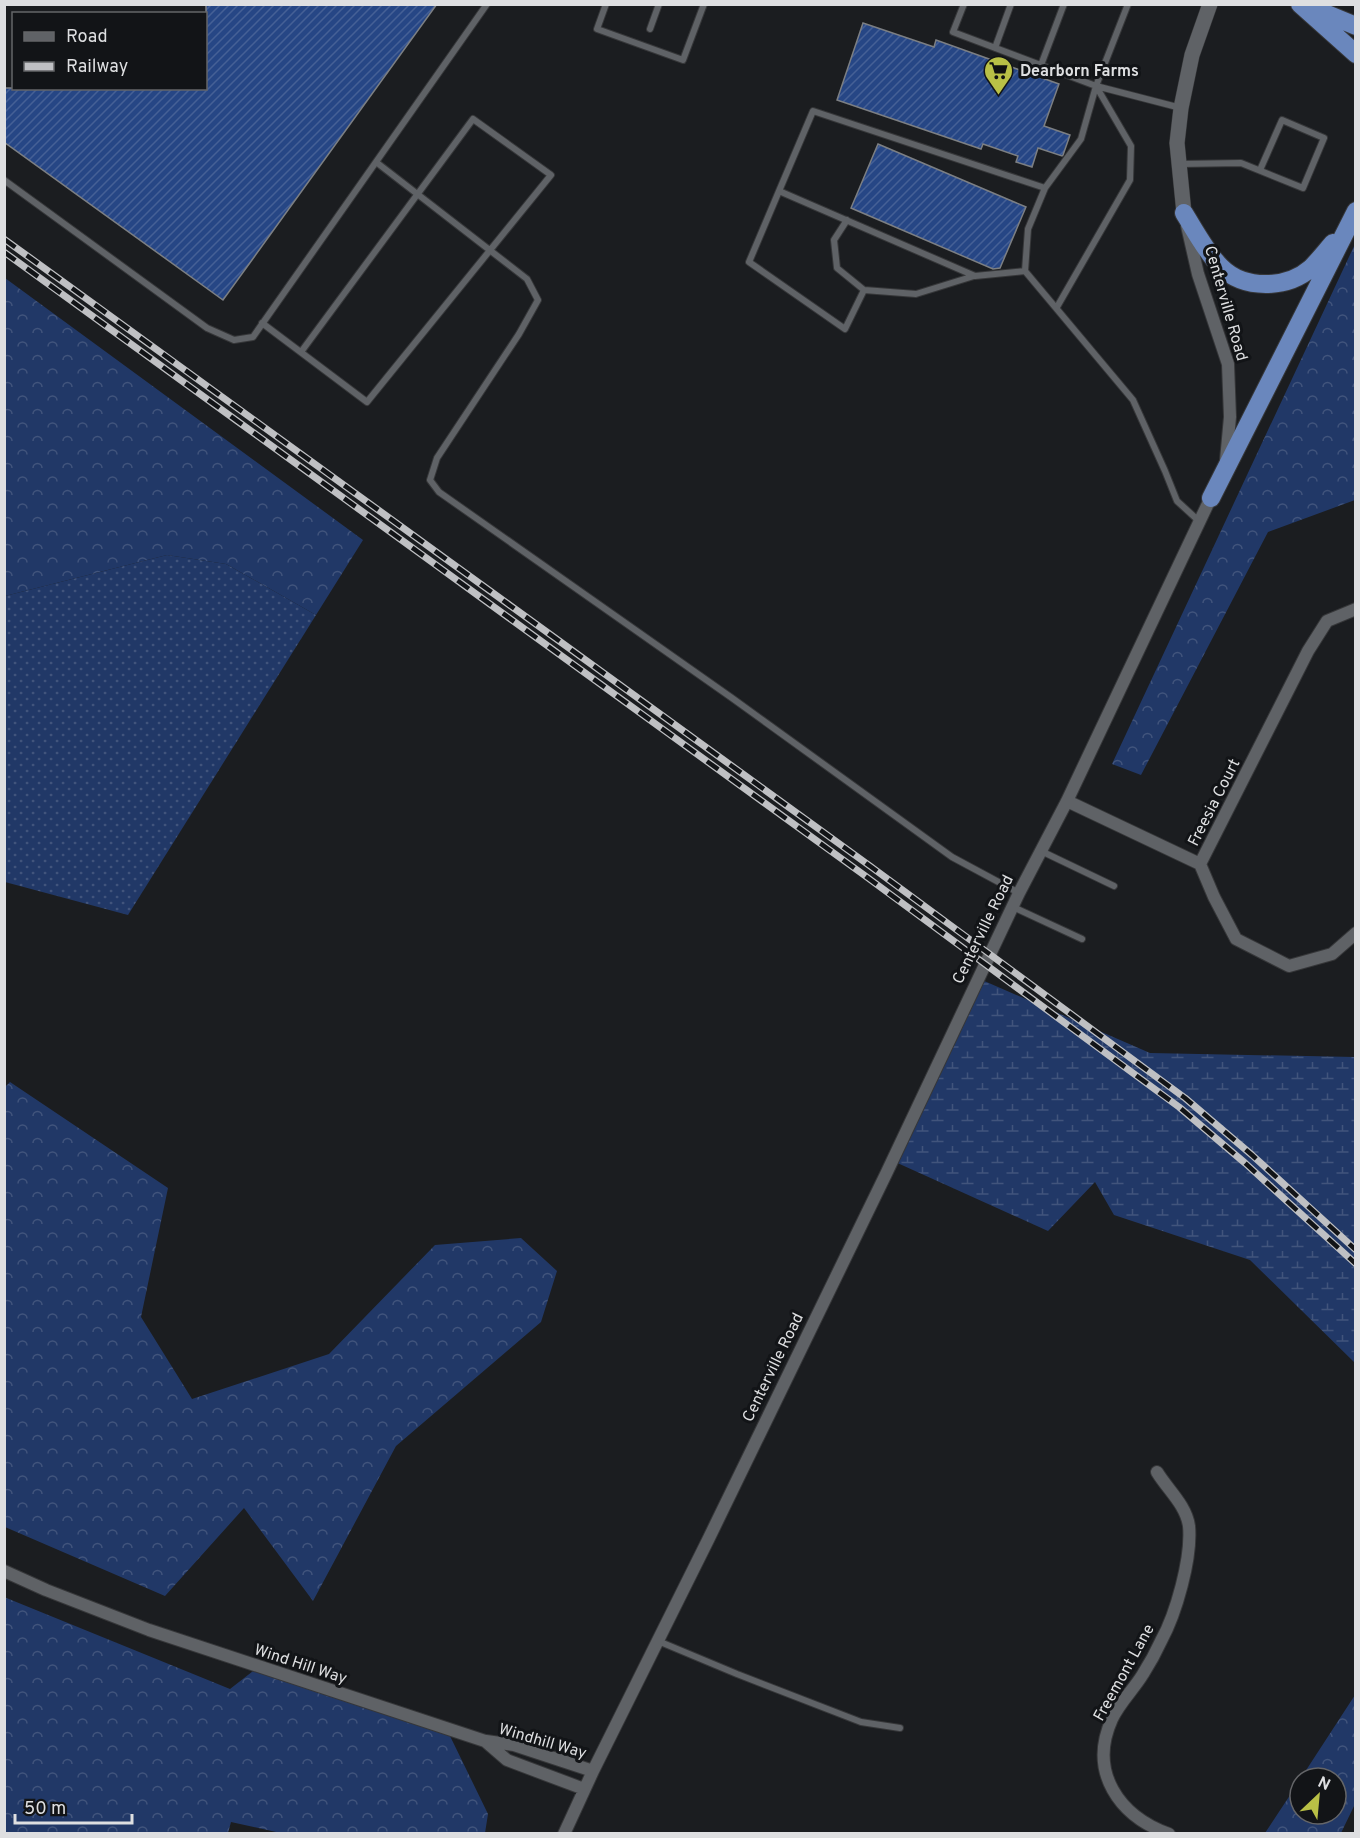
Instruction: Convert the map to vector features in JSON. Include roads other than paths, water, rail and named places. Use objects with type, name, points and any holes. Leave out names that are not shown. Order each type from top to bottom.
[{"type":"highway","points":[[1301,4],[1356,26]]},
{"type":"highway","points":[[1301,4],[1356,54]]},
{"type":"highway","points":[[1184,213],[1218,265],[1234,277],[1250,283],[1271,284],[1288,280],[1310,268],[1353,217]]},
{"type":"highway","points":[[1211,498],[1353,217]]},
{"type":"street","name":"Centerville Road","points":[[564,1833],[886,1174],[1012,907],[1067,801],[1200,522],[1227,457],[1230,417],[1228,364],[1198,274],[1184,213],[1177,143],[1181,108],[1192,55],[1210,4]]},
{"type":"street","name":"Freesia Court","points":[[1356,609],[1327,621],[1308,651],[1200,864],[1236,939],[1289,966],[1332,954],[1356,933]]},
{"type":"street","points":[[1067,801],[1200,864]]},
{"type":"street","name":"Freemont Lane","points":[[1157,1472],[1186,1512],[1189,1533],[1186,1563],[1177,1600],[1162,1640],[1143,1674],[1117,1709],[1107,1731],[1104,1753],[1109,1781],[1119,1800],[1143,1822],[1169,1833]]},
{"type":"street","name":"Wind Hill Way","points":[[4,1571],[140,1627],[485,1741],[507,1760],[584,1789]]},
{"type":"street","name":"Windhill Way","points":[[485,1741],[514,1745],[593,1771]]},
{"type":"lane","points":[[4,180],[207,328],[234,339],[253,337],[487,4]]},
{"type":"lane","points":[[606,4],[597,29],[683,60],[704,4]]},
{"type":"lane","points":[[650,29],[659,4]]},
{"type":"lane","points":[[964,4],[953,32],[1096,86],[1181,108]]},
{"type":"lane","points":[[995,48],[1011,4]]},
{"type":"lane","points":[[1041,65],[1064,4]]},
{"type":"lane","points":[[1128,4],[1096,86],[1081,140],[1044,188],[1028,229],[1025,271],[1133,400],[1177,501],[1200,522]]},
{"type":"lane","points":[[1057,307],[1130,180],[1131,146],[1096,86]]},
{"type":"lane","points":[[864,290],[845,329],[749,262],[813,111],[1044,188]]},
{"type":"lane","points":[[262,323],[367,402],[551,175],[473,119],[301,352]]},
{"type":"lane","points":[[1179,164],[1241,163],[1303,188],[1324,138],[1282,120],[1260,170]]},
{"type":"lane","points":[[376,162],[527,279],[538,300],[519,334],[437,458],[430,480],[439,492],[732,698],[952,857],[1019,893]]},
{"type":"lane","points":[[779,191],[975,276]]},
{"type":"lane","points":[[847,220],[834,240],[837,268],[864,290],[916,294],[975,276],[1025,271]]},
{"type":"lane","points":[[1041,851],[1114,886]]},
{"type":"lane","points":[[1012,907],[1082,939]]},
{"type":"lane","points":[[658,1641],[861,1722],[900,1728]]},
{"type":"railway","points":[[4,239],[870,866],[1185,1098],[1252,1155],[1356,1250]]},
{"type":"railway","points":[[4,252],[864,875],[1179,1107],[1245,1163],[1356,1264]]},
{"type":"place","name":"Dearborn Farms","points":[[999,96]]}]
